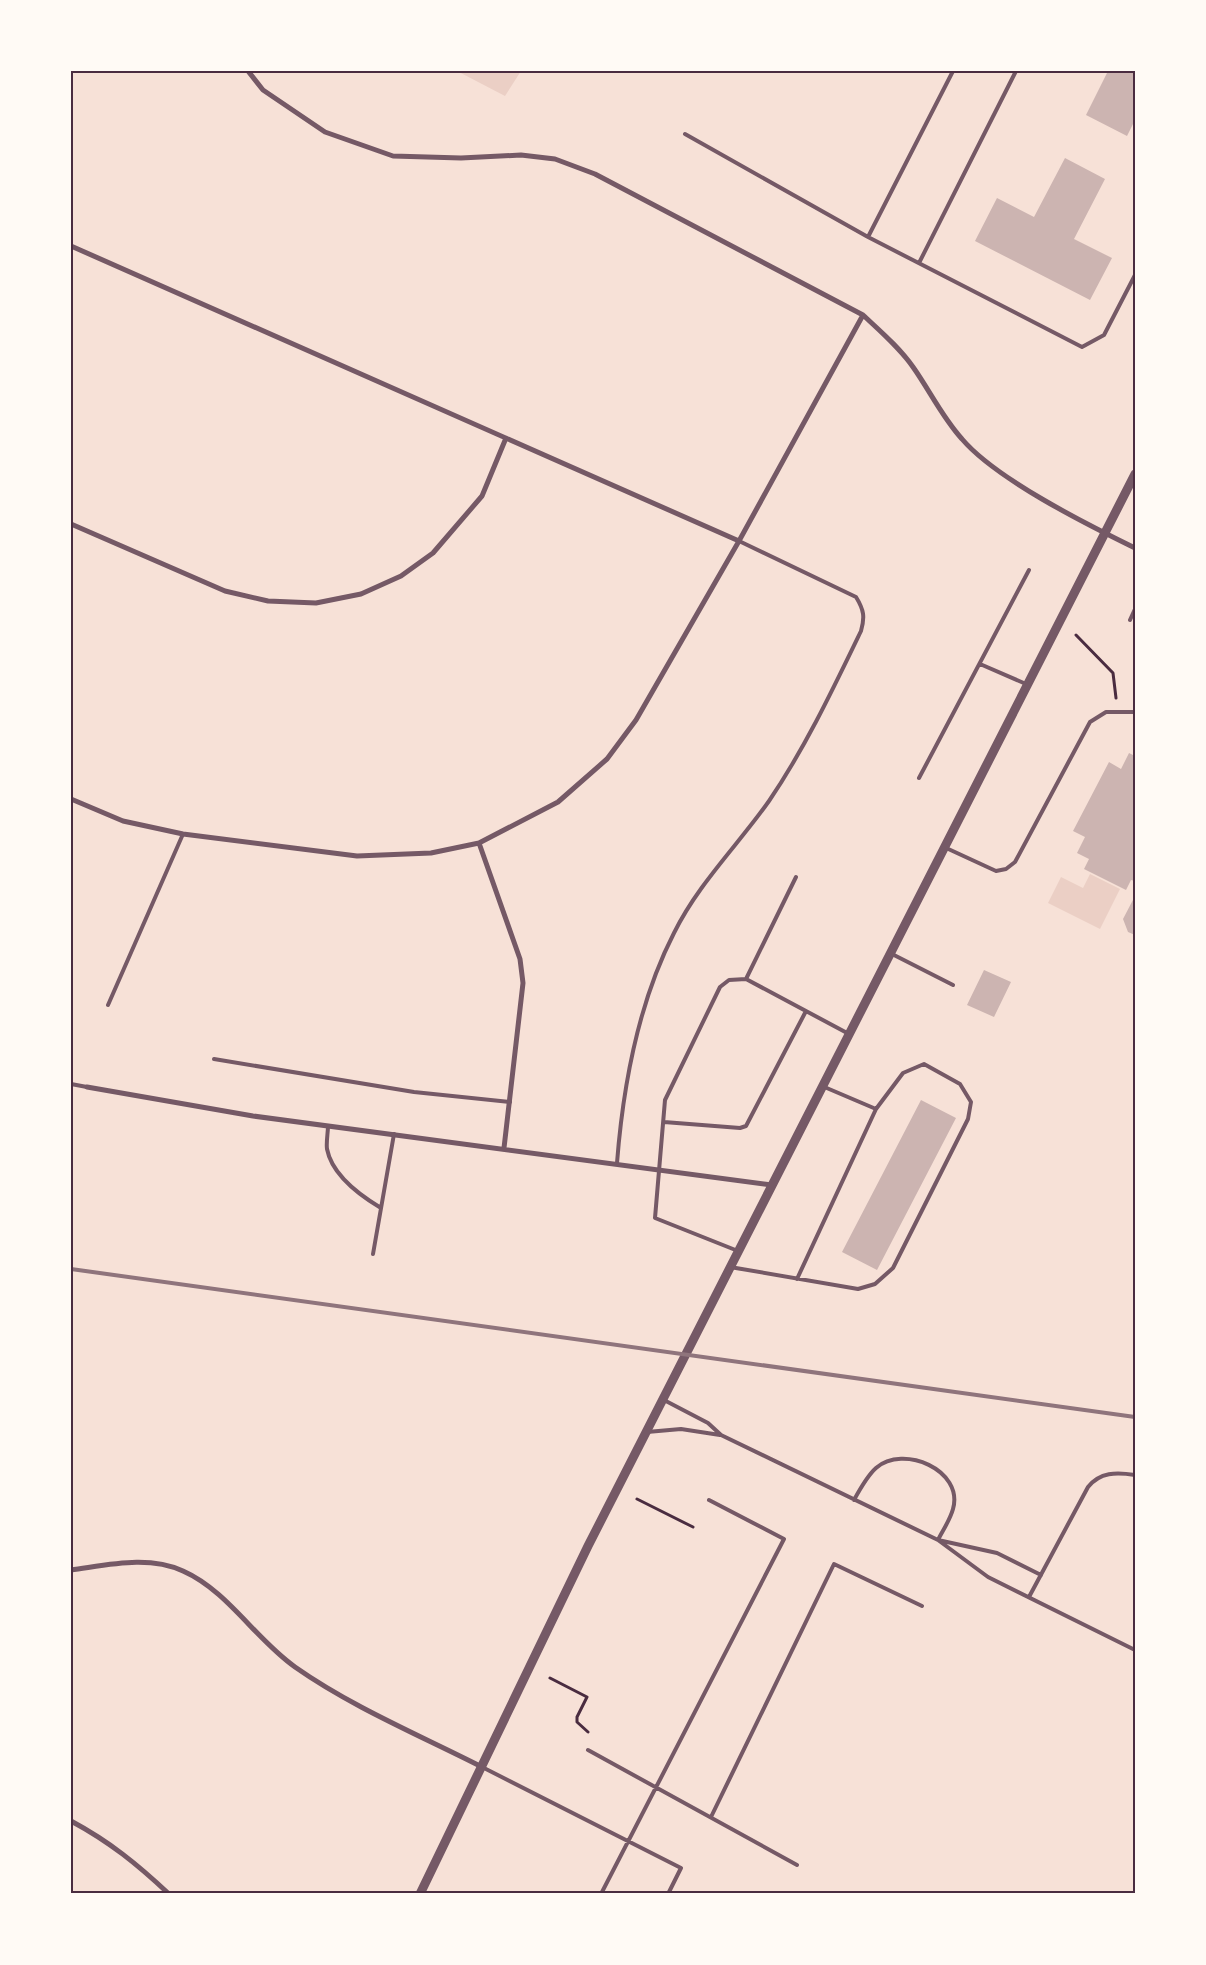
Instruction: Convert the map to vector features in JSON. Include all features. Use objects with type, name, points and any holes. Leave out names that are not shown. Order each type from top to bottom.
[{"type":"street","points":[[248,71],[263,90],[325,132],[393,156],[461,158],[521,155],[555,159],[595,174],[863,315],[891,341],[912,366],[938,409],[963,441],[994,468],[1105,533],[1135,548]]},
{"type":"street","points":[[71,246],[740,541]]},
{"type":"street","points":[[71,799],[123,821],[183,834],[357,856],[431,853],[479,843],[558,802],[607,759],[636,720],[740,541],[863,315]]},
{"type":"street","points":[[71,524],[225,591],[268,601],[316,602],[361,594],[401,576],[433,553],[482,496],[506,438]]},
{"type":"street","points":[[420,1894],[662,1399],[1135,474]]},
{"type":"street","points":[[479,843],[520,959],[523,983],[504,1148]]},
{"type":"street","points":[[87,1087],[253,1116],[772,1185]]},
{"type":"street","points":[[71,1570],[130,1562],[157,1564],[182,1570],[200,1579],[271,1649],[295,1667],[353,1702],[482,1767]]},
{"type":"street","points":[[71,1821],[113,1845],[134,1860],[169,1894]]},
{"type":"lane","points":[[868,237],[953,71]]},
{"type":"lane","points":[[919,263],[1016,71]]},
{"type":"lane","points":[[686,134],[868,237],[1082,347],[1104,336],[1135,275]]},
{"type":"lane","points":[[617,1164],[622,1105],[646,1003],[674,933],[695,898],[768,802],[792,766],[861,631],[864,620],[863,609],[856,597],[740,541]]},
{"type":"lane","points":[[919,778],[1028,570]]},
{"type":"lane","points":[[1130,620],[1135,609]]},
{"type":"lane","points":[[980,664],[1027,684]]},
{"type":"lane","points":[[944,847],[996,871],[1006,869],[1015,862],[1090,722],[1106,712],[1135,712]]},
{"type":"lane","points":[[108,1005],[183,834]]},
{"type":"lane","points":[[746,979],[796,877]]},
{"type":"lane","points":[[890,953],[953,985]]},
{"type":"lane","points":[[738,1251],[655,1218],[666,1100],[720,987],[729,980],[746,979],[849,1034]]},
{"type":"lane","points":[[664,1122],[740,1128],[746,1126],[806,1011]]},
{"type":"lane","points":[[214,1059],[414,1092],[510,1102]]},
{"type":"lane","points":[[730,1267],[797,1279],[858,1289],[875,1284],[893,1268],[968,1119],[971,1102],[960,1084],[924,1064],[903,1073],[876,1110],[797,1279]]},
{"type":"lane","points":[[71,1084],[87,1087]]},
{"type":"lane","points":[[822,1086],[876,1110]]},
{"type":"lane","points":[[328,1126],[327,1150],[337,1169],[356,1192],[381,1208]]},
{"type":"lane","points":[[373,1254],[394,1134]]},
{"type":"lane","points":[[662,1399],[708,1423],[721,1435],[938,1540],[988,1577],[1135,1650]]},
{"type":"lane","points":[[645,1433],[681,1429],[721,1435]]},
{"type":"lane","points":[[854,1500],[876,1468],[892,1459],[907,1458],[919,1460],[940,1473],[954,1492],[954,1508],[938,1540]]},
{"type":"lane","points":[[1029,1597],[1088,1488],[1095,1479],[1119,1473],[1135,1475]]},
{"type":"lane","points":[[601,1894],[784,1539],[709,1500]]},
{"type":"lane","points":[[938,1540],[997,1553],[1041,1575]]},
{"type":"lane","points":[[711,1817],[834,1564],[922,1606]]},
{"type":"lane","points":[[588,1750],[797,1865]]},
{"type":"lane","points":[[482,1767],[681,1868],[668,1894]]},
{"type":"path","points":[[1076,635],[1113,672],[1116,698]]},
{"type":"path","points":[[636,1499],[693,1528]]},
{"type":"path","points":[[550,1678],[587,1697],[577,1717],[577,1722],[588,1732]]},
{"type":"shaded area","points":[[457,71],[521,71],[505,96]]},
{"type":"shaded area","points":[[1090,874],[1120,889],[1100,929],[1048,903],[1061,877],[1083,888]]},
{"type":"building","points":[[1108,71],[1135,71],[1135,120],[1127,136],[1086,115]]},
{"type":"building","points":[[1065,158],[1105,179],[1074,239],[1112,258],[1090,300],[975,241],[997,198],[1034,217]]},
{"type":"building","points":[[1129,753],[1135,756],[1135,881],[1131,880],[1126,890],[1084,869],[1089,859],[1077,853],[1085,837],[1073,831],[1109,762],[1121,769]]},
{"type":"building","points":[[1135,896],[1135,935],[1128,932],[1123,919]]},
{"type":"building","points":[[984,970],[1011,982],[994,1017],[967,1005]]},
{"type":"building","points":[[921,1100],[956,1118],[877,1270],[842,1252]]},
{"type":"railway","points":[[71,1269],[1135,1417]]}]
